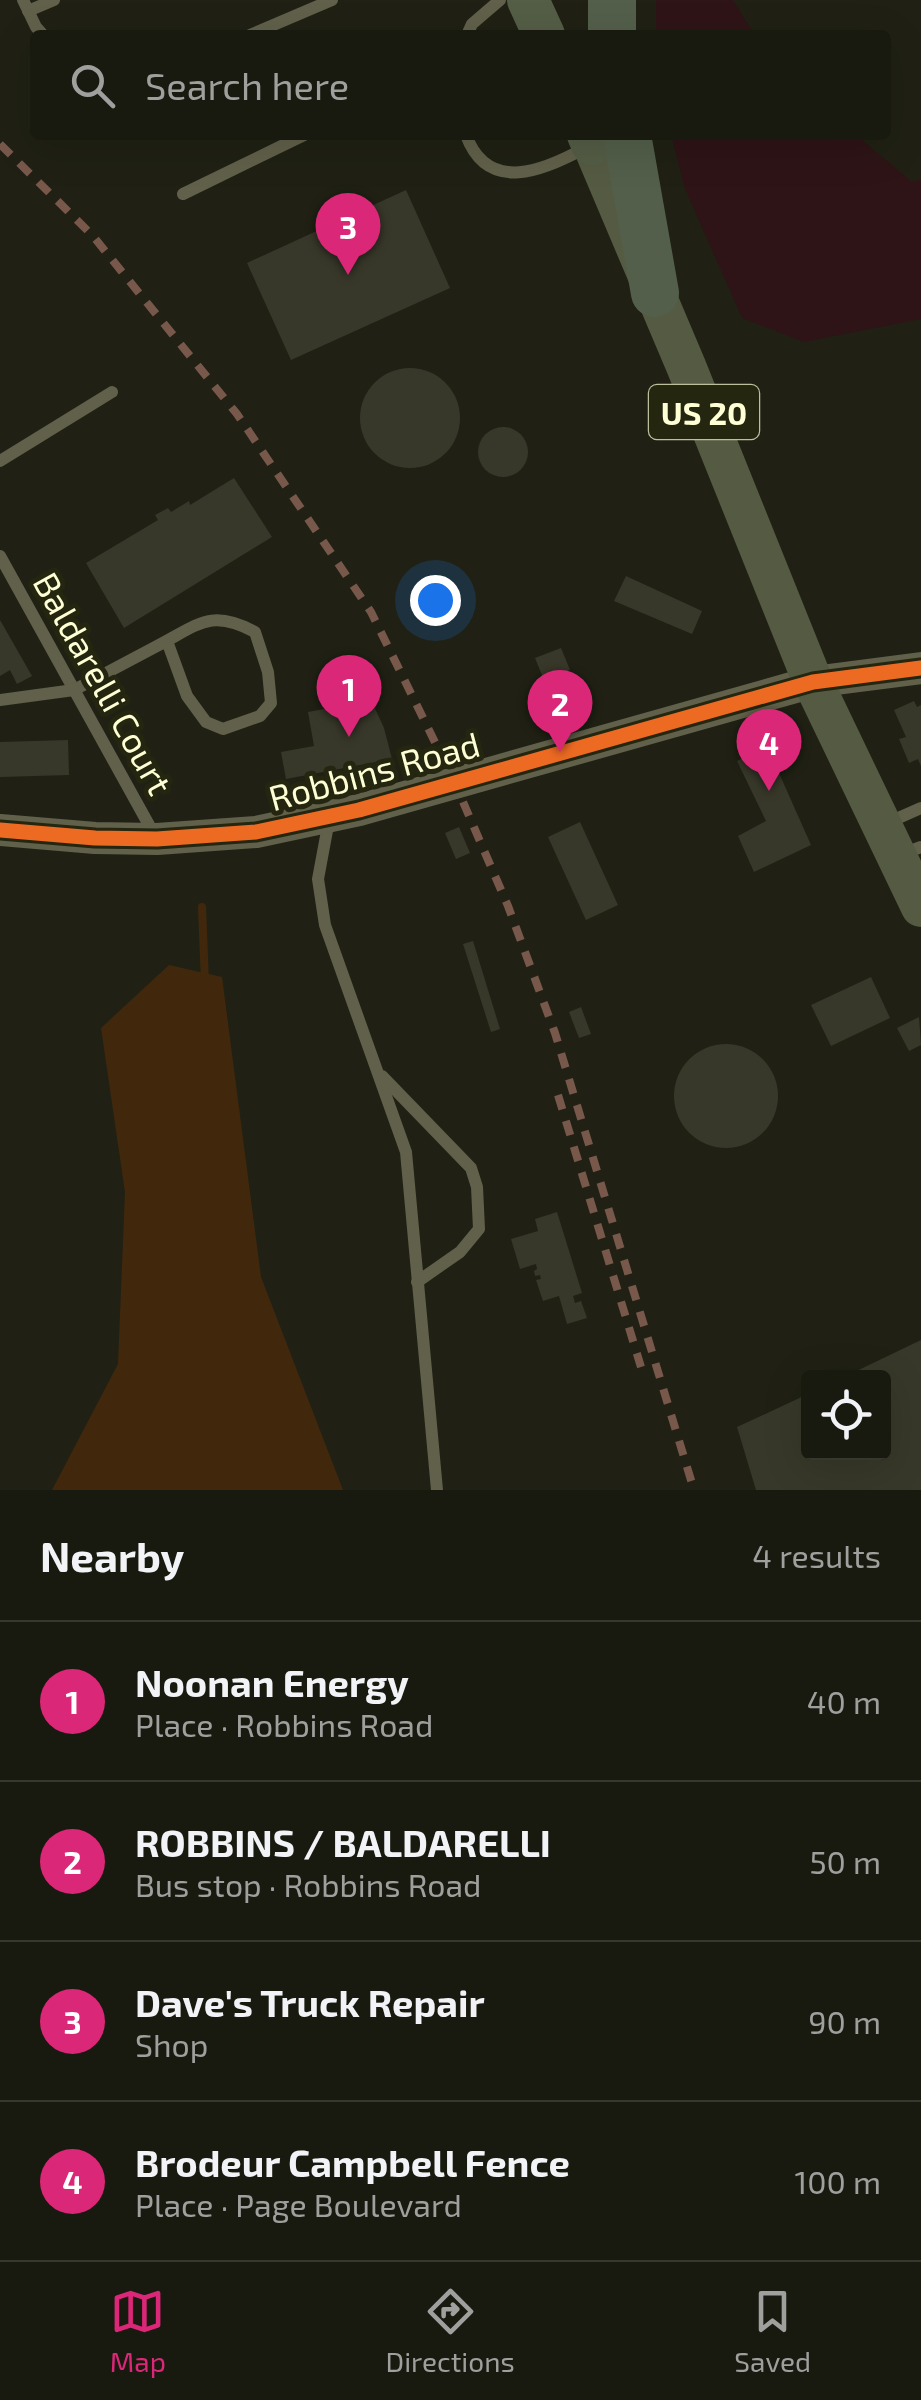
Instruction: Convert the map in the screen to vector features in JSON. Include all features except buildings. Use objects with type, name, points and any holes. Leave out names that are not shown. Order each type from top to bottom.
[{"type":"highway","points":[[528,0],[542,30]]},
{"type":"highway","points":[[612,0],[612,30]]},
{"type":"highway","points":[[603,140],[655,294]]},
{"type":"main road","name":"US 20","points":[[655,294],[813,682],[900,843],[921,907]]},
{"type":"street","name":"Robbins Road","points":[[0,830],[156,839],[256,832],[329,817],[813,682],[921,668]]},
{"type":"lane","points":[[39,30],[26,6],[54,0]]},
{"type":"lane","points":[[470,30],[480,16],[500,0]]},
{"type":"lane","points":[[261,30],[324,2]]},
{"type":"lane","points":[[183,194],[294,140]]},
{"type":"lane","points":[[468,140],[483,163],[530,174],[598,140]]},
{"type":"lane","points":[[0,461],[112,392]]},
{"type":"lane","name":"Baldarelli Court","points":[[0,556],[156,839]]},
{"type":"lane","points":[[0,700],[74,690],[166,641],[209,620],[233,620],[255,632],[268,672],[270,703],[260,716],[222,729],[206,722],[187,696],[166,641]]},
{"type":"lane","points":[[900,843],[921,808]]},
{"type":"lane","points":[[329,817],[318,879],[325,925],[406,1152],[437,1490]]},
{"type":"lane","points":[[377,1071],[471,1168],[476,1186],[478,1228],[460,1252],[417,1282]]},
{"type":"shaded area","points":[[656,0],[733,0],[752,30],[656,30]]},
{"type":"shaded area","points":[[672,140],[862,140],[911,181],[921,180],[921,319],[804,342],[742,318],[685,189]]},
{"type":"shaded area","points":[[169,965],[222,977],[261,1277],[343,1490],[52,1490],[118,1364],[125,1192],[101,1028]]},
{"type":"waterway","points":[[202,907],[205,983]]},
{"type":"railway","points":[[0,144],[93,236],[237,414],[371,612],[454,781],[508,906],[555,1033],[694,1490]]},
{"type":"railway","points":[[558,1095],[641,1367]]},
{"type":"cycle path","points":[[0,830],[157,839],[256,832],[359,810],[813,682],[921,668]]},
{"type":"place","name":"Dave's Truck Repair","points":[[348,275]]},
{"type":"place","name":"Noonan Energy","points":[[349,737]]},
{"type":"place","name":"ROBBINS / BALDARELLI","points":[[560,752]]},
{"type":"place","name":"Brodeur Campbell Fence","points":[[769,791]]}]
